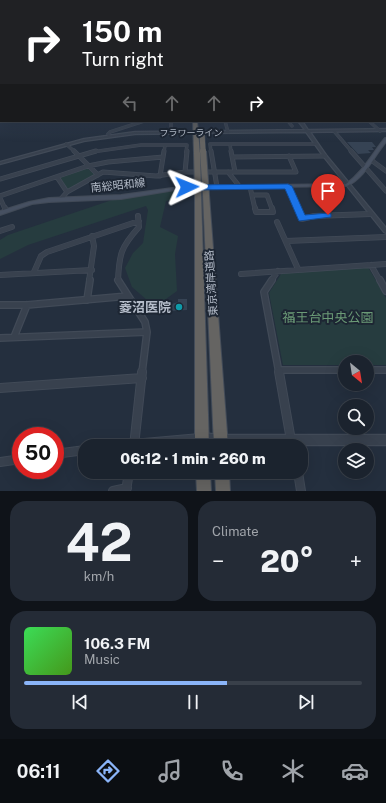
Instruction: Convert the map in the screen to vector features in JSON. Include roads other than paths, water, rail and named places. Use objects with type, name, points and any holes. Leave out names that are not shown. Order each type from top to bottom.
[{"type":"highway","name":"東京湾岸道路","points":[[196,122],[199,132],[202,195],[221,439]]},
{"type":"highway","name":"東京湾岸道路","points":[[199,132],[201,122]]},
{"type":"highway","name":"東京湾岸道路","points":[[202,195],[202,439]]},
{"type":"highway","points":[[203,479],[204,491]]},
{"type":"highway","points":[[222,479],[223,491]]},
{"type":"main road","points":[[348,185],[355,180],[385,141]]},
{"type":"main road","name":"南総昭和線","points":[[0,213],[32,203],[62,199],[121,197],[176,188],[218,186],[250,187],[348,185]]},
{"type":"street","points":[[109,136],[108,134],[110,132],[141,122]]},
{"type":"street","points":[[171,122],[171,132]]},
{"type":"street","points":[[225,122],[228,132]]},
{"type":"street","points":[[289,122],[292,126]]},
{"type":"street","points":[[301,122],[315,144],[386,232]]},
{"type":"street","points":[[370,122],[380,131]]},
{"type":"street","name":"フラワーライン","points":[[0,163],[66,144],[135,133],[386,130]]},
{"type":"street","points":[[334,131],[386,191]]},
{"type":"street","points":[[66,144],[98,175]]},
{"type":"street","points":[[218,186],[214,172],[210,144],[315,144]]},
{"type":"street","points":[[230,144],[235,172]]},
{"type":"street","points":[[160,176],[165,145]]},
{"type":"street","points":[[0,179],[77,155],[124,146],[187,145],[185,172]]},
{"type":"street","points":[[233,156],[325,156]]},
{"type":"street","points":[[62,199],[67,192],[103,172],[160,176],[185,172],[296,172],[289,156]]},
{"type":"street","points":[[6,210],[0,197],[88,166],[115,161],[163,157]]},
{"type":"street","points":[[371,160],[386,171]]},
{"type":"street","points":[[228,172],[240,187]]},
{"type":"street","points":[[57,177],[67,192]]},
{"type":"street","points":[[380,185],[386,184]]},
{"type":"street","points":[[288,186],[302,219],[314,216],[371,214]]},
{"type":"street","points":[[250,187],[256,212],[273,212],[267,195],[252,195]]},
{"type":"street","points":[[34,272],[41,256],[139,218],[139,227],[125,243],[119,262],[118,281],[145,322],[147,332],[135,439]]},
{"type":"street","points":[[277,222],[298,269]]},
{"type":"street","points":[[0,231],[12,227]]},
{"type":"street","points":[[87,300],[94,246],[92,236]]},
{"type":"street","points":[[286,241],[386,237]]},
{"type":"street","points":[[241,274],[386,264]]},
{"type":"street","points":[[371,265],[386,291]]},
{"type":"street","points":[[0,275],[92,270]]},
{"type":"street","points":[[278,271],[264,292],[291,439]]},
{"type":"street","points":[[0,305],[27,305],[128,296]]},
{"type":"street","points":[[14,337],[27,305]]},
{"type":"street","points":[[0,338],[147,332]]},
{"type":"street","points":[[279,370],[338,370]]},
{"type":"street","points":[[374,370],[386,370]]},
{"type":"street","points":[[0,388],[142,378]]},
{"type":"street","points":[[308,442],[386,440]]},
{"type":"street","points":[[64,453],[78,451]]},
{"type":"street","points":[[0,462],[12,460]]},
{"type":"street","points":[[113,491],[126,489],[128,479]]},
{"type":"street","points":[[299,479],[301,491]]},
{"type":"place","name":"菱沼医院","points":[[179,307]]},
{"type":"park label","name":"福王台中央公園","points":[[328,317]]}]
